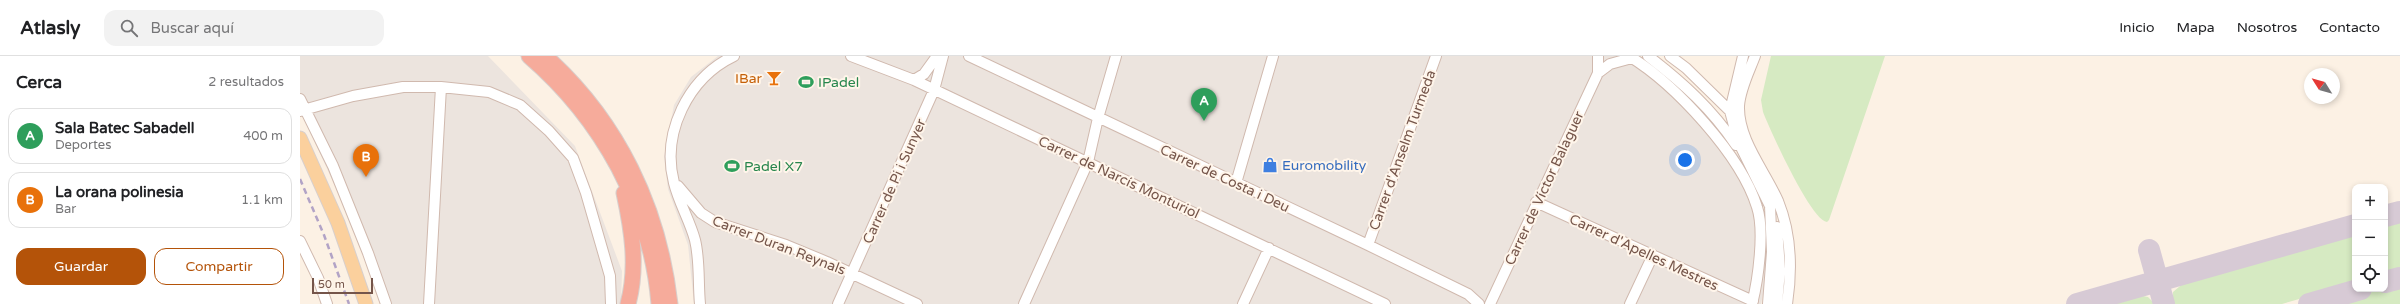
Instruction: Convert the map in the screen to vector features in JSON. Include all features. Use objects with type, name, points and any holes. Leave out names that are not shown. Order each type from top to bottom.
[{"type":"highway","points":[[529,56],[552,77],[576,103],[618,165],[637,205],[645,229],[652,256],[659,304]]},
{"type":"highway","points":[[545,56],[591,104],[626,156],[643,193],[657,233],[670,304]]},
{"type":"highway","points":[[618,165],[633,244],[632,286],[628,304]]},
{"type":"main road","points":[[300,138],[338,223],[366,304]]},
{"type":"street","points":[[700,304],[695,243],[674,182],[671,141],[677,119],[702,78],[718,63],[734,56]]},
{"type":"street","name":"Carrer de Narcís Monturiol","points":[[851,56],[914,80],[1385,304]]},
{"type":"street","points":[[914,80],[924,74],[937,56]]},
{"type":"street","name":"Carrer de Pi i Sunyer","points":[[838,304],[934,90],[943,56]]},
{"type":"street","name":"Carrer de Costa i Deu","points":[[969,56],[1368,245],[1468,294],[1479,304]]},
{"type":"street","points":[[1024,304],[1088,162],[1098,118],[1116,56]]},
{"type":"street","points":[[1236,183],[1273,56]]},
{"type":"street","name":"Carrer d'Anselm Turmeda","points":[[1368,245],[1436,56]]},
{"type":"street","name":"Carrer de Víctor Balaguer","points":[[1490,304],[1536,202],[1598,73],[1598,56]]},
{"type":"street","points":[[1648,56],[1676,77],[1720,122],[1745,158],[1770,206],[1777,227],[1780,243],[1780,270],[1777,304]]},
{"type":"street","points":[[1670,56],[1705,86],[1730,111],[1736,119],[1743,142],[1756,169],[1771,186]]},
{"type":"street","points":[[1743,56],[1730,111],[1745,158]]},
{"type":"street","points":[[1754,56],[1741,93],[1740,116],[1752,150],[1771,186],[1782,212],[1787,235],[1790,277],[1787,304]]},
{"type":"street","points":[[1598,73],[1610,64],[1631,57],[1671,88],[1700,118],[1749,185],[1758,209],[1760,252],[1753,303]]},
{"type":"street","points":[[386,304],[336,173],[302,106],[403,86],[441,87],[489,92],[520,105],[549,131],[573,158],[586,193],[610,276],[611,304]]},
{"type":"street","points":[[429,304],[441,87]]},
{"type":"street","name":"Carrer Duran Reynals","points":[[674,182],[694,206],[715,222],[786,246],[917,304]]},
{"type":"street","name":"Carrer d'Apelles Mestres","points":[[1536,202],[1753,303]]},
{"type":"street","points":[[1768,304],[1772,252],[1770,206]]},
{"type":"street","points":[[300,241],[318,278],[327,304]]},
{"type":"street","points":[[1243,304],[1269,248]]},
{"type":"street","points":[[1630,304],[1653,256]]},
{"type":"shaded area","points":[[300,56],[488,56],[575,146],[622,271],[621,304],[382,304],[346,210],[300,110]]},
{"type":"shaded area","points":[[718,56],[1636,56],[1682,91],[1715,126],[1741,159],[1761,207],[1767,234],[1767,274],[1761,304],[694,304],[688,245],[668,189],[664,157],[674,105],[691,77]]},
{"type":"green space","points":[[1771,56],[1885,56],[1829,220],[1827,222],[1820,218],[1802,192],[1782,154],[1763,112],[1761,100]]},
{"type":"green space","points":[[2400,218],[2400,270],[2388,274],[2388,256],[2388,222]]},
{"type":"green space","points":[[2352,232],[2352,284],[2282,304],[2172,304],[2173,292],[2186,281]]},
{"type":"green space","points":[[2400,284],[2400,304],[2331,304],[2372,292],[2388,292],[2388,287]]},
{"type":"green space","points":[[2143,296],[2148,297],[2155,304],[2100,304]]},
{"type":"taxiway","points":[[2388,215],[2400,212]]},
{"type":"taxiway","points":[[2077,304],[2352,226]]},
{"type":"taxiway","points":[[2149,250],[2164,304]]},
{"type":"taxiway","points":[[2388,281],[2400,278]]},
{"type":"taxiway","points":[[2309,304],[2352,292]]},
{"type":"railway","points":[[300,179],[324,235],[349,304]]},
{"type":"place","name":"IBar","points":[[774,78]]},
{"type":"place","name":"IPadel","points":[[806,82]]},
{"type":"place","name":"Sala Batec Sabadell","points":[[1204,121]]},
{"type":"place","name":"Euromobility","points":[[1270,165]]},
{"type":"place","name":"Padel X7","points":[[732,166]]},
{"type":"place","name":"La orana polinesia","points":[[366,177]]}]
